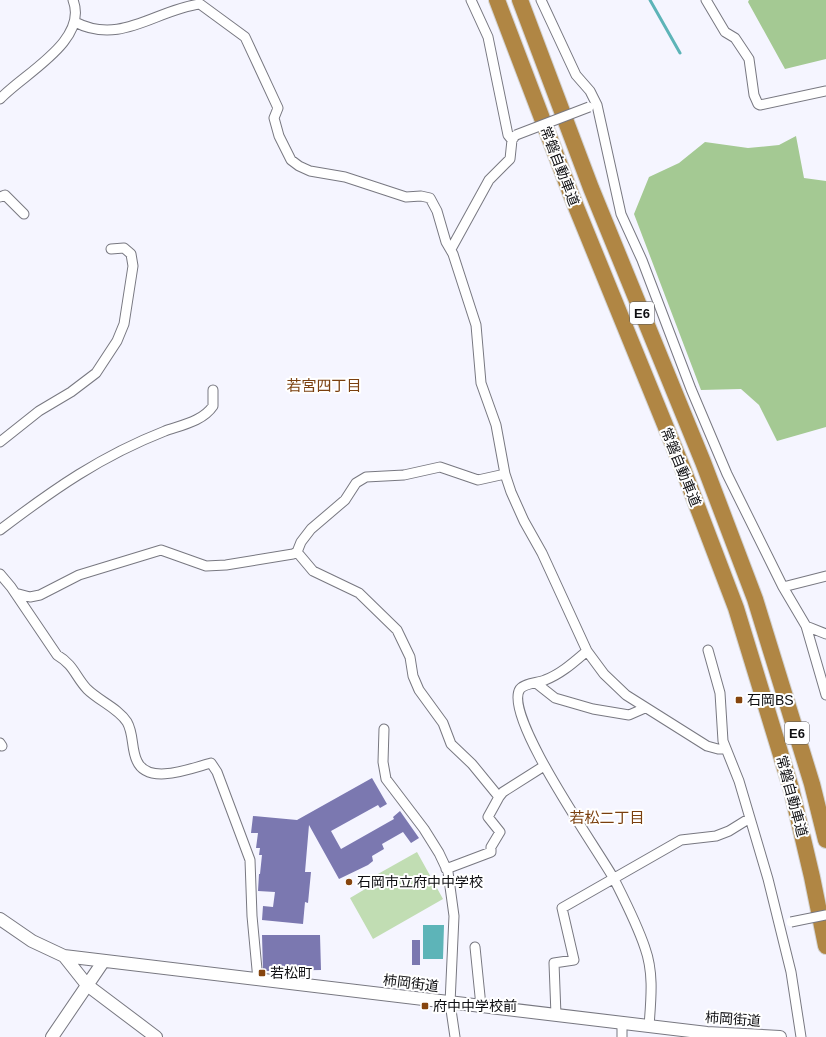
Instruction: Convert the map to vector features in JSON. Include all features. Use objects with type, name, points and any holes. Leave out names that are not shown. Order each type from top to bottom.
[{"type":"highway","name":"常磐自動車道","points":[[497,0],[572,197],[683,469],[736,608],[791,788],[812,877],[826,946]]},
{"type":"highway","name":"常磐自動車道","points":[[520,0],[591,188],[702,462],[755,599],[808,769],[826,840]]},
{"type":"street","points":[[0,99],[63,44],[75,22],[73,0]]},
{"type":"street","points":[[471,0],[488,37],[508,135],[514,138],[593,106]]},
{"type":"street","points":[[541,0],[576,75],[590,91],[621,214],[642,260],[691,389],[727,474],[783,587],[806,626],[826,695]]},
{"type":"street","points":[[706,0],[725,32],[735,38],[749,59],[752,70],[754,95],[758,104],[760,105],[790,100],[826,91]]},
{"type":"street","points":[[75,22],[92,29],[116,30],[139,25],[187,5],[200,4],[208,8],[245,37],[278,108],[275,112],[275,125],[284,149],[292,160],[310,171],[345,177],[406,197],[421,196],[430,198],[437,211],[446,242],[451,249],[476,326],[481,383],[496,425],[505,474],[517,507],[542,553],[587,651],[604,674],[626,695],[707,746],[718,749],[726,749]]},
{"type":"street","points":[[451,249],[489,180],[510,159],[514,138]]},
{"type":"street","points":[[0,197],[5,195],[24,214]]},
{"type":"street","points":[[0,442],[39,411],[71,392],[96,373],[117,341],[124,324],[133,266],[131,254],[124,248],[111,249]]},
{"type":"street","points":[[0,530],[52,490],[91,466],[134,443],[204,417],[213,406],[213,390]]},
{"type":"street","points":[[297,552],[301,542],[311,529],[345,500],[356,483],[366,477],[404,475],[440,467],[478,480],[505,474]]},
{"type":"street","points":[[16,593],[30,597],[40,595],[79,575],[161,550],[206,566],[226,565],[297,552]]},
{"type":"street","points":[[297,552],[313,571],[359,593],[397,630],[410,657],[413,676],[419,690],[443,723],[451,744],[472,764],[499,797]]},
{"type":"street","points":[[0,574],[16,593],[57,655],[68,662],[86,688],[122,716],[128,723],[137,761],[144,770],[167,774],[210,763],[217,772],[250,860],[252,916],[258,980]]},
{"type":"street","points":[[783,587],[826,576]]},
{"type":"street","points":[[806,626],[826,634]]},
{"type":"street","points":[[708,650],[720,693],[723,741],[739,782],[780,924],[791,972],[801,1037]]},
{"type":"street","points":[[587,651],[563,670],[520,689],[518,709],[544,766],[613,878],[635,923],[647,955],[652,995],[649,1026]]},
{"type":"street","points":[[536,683],[555,698],[587,708],[629,715],[645,708]]},
{"type":"street","points":[[384,729],[383,762],[386,779],[439,853],[446,869],[452,892],[454,916],[450,1003],[455,1037]]},
{"type":"street","points":[[446,869],[491,852],[491,848],[500,832],[488,816],[499,797],[544,766]]},
{"type":"street","points":[[556,1015],[554,963],[574,960],[562,908],[681,840],[716,836],[730,831],[750,818]]},
{"type":"street","points":[[780,924],[826,915]]},
{"type":"street","points":[[0,919],[32,942],[64,956],[87,985],[149,1035]]},
{"type":"street","points":[[475,947],[481,1006]]},
{"type":"street","name":"柿岡街道","points":[[64,956],[103,962],[707,1033],[780,1037]]},
{"type":"street","points":[[52,1037],[103,962]]},
{"type":"street","points":[[622,1022],[622,1037]]},
{"type":"green space","points":[[749,0],[826,0],[826,59],[785,69],[748,2]]},
{"type":"green space","points":[[796,136],[804,178],[826,181],[826,427],[777,441],[759,405],[741,389],[701,390],[634,214],[649,177],[679,163],[705,142],[748,148],[779,145]]},
{"type":"green space","points":[[417,852],[443,899],[373,939],[350,898],[372,885],[369,879]]},
{"type":"water","points":[[423,925],[444,925],[443,959],[423,959]]},
{"type":"building","points":[[372,778],[387,804],[380,808],[378,805],[331,831],[341,849],[394,819],[393,817],[400,811],[419,838],[411,843],[403,832],[382,844],[384,849],[372,856],[373,861],[368,865],[339,879],[309,825],[305,872],[311,872],[308,903],[305,902],[303,924],[262,920],[263,906],[273,907],[275,892],[258,891],[262,855],[259,855],[260,848],[256,848],[258,833],[251,833],[253,816],[297,820]]},
{"type":"building","points":[[262,935],[320,935],[321,970],[263,971]]},
{"type":"building","points":[[412,940],[420,940],[420,965],[412,965]]},
{"type":"waterway","points":[[650,0],[680,53]]},
{"type":"place","name":"石岡BS","points":[[739,700]]},
{"type":"place","name":"石岡市立府中中学校","points":[[349,882]]},
{"type":"place","name":"若松町","points":[[262,973]]},
{"type":"place","name":"府中中学校前","points":[[425,1006]]},
{"type":"district","name":"若宮四丁目","points":[[324,385]]},
{"type":"district","name":"若松二丁目","points":[[607,817]]}]
